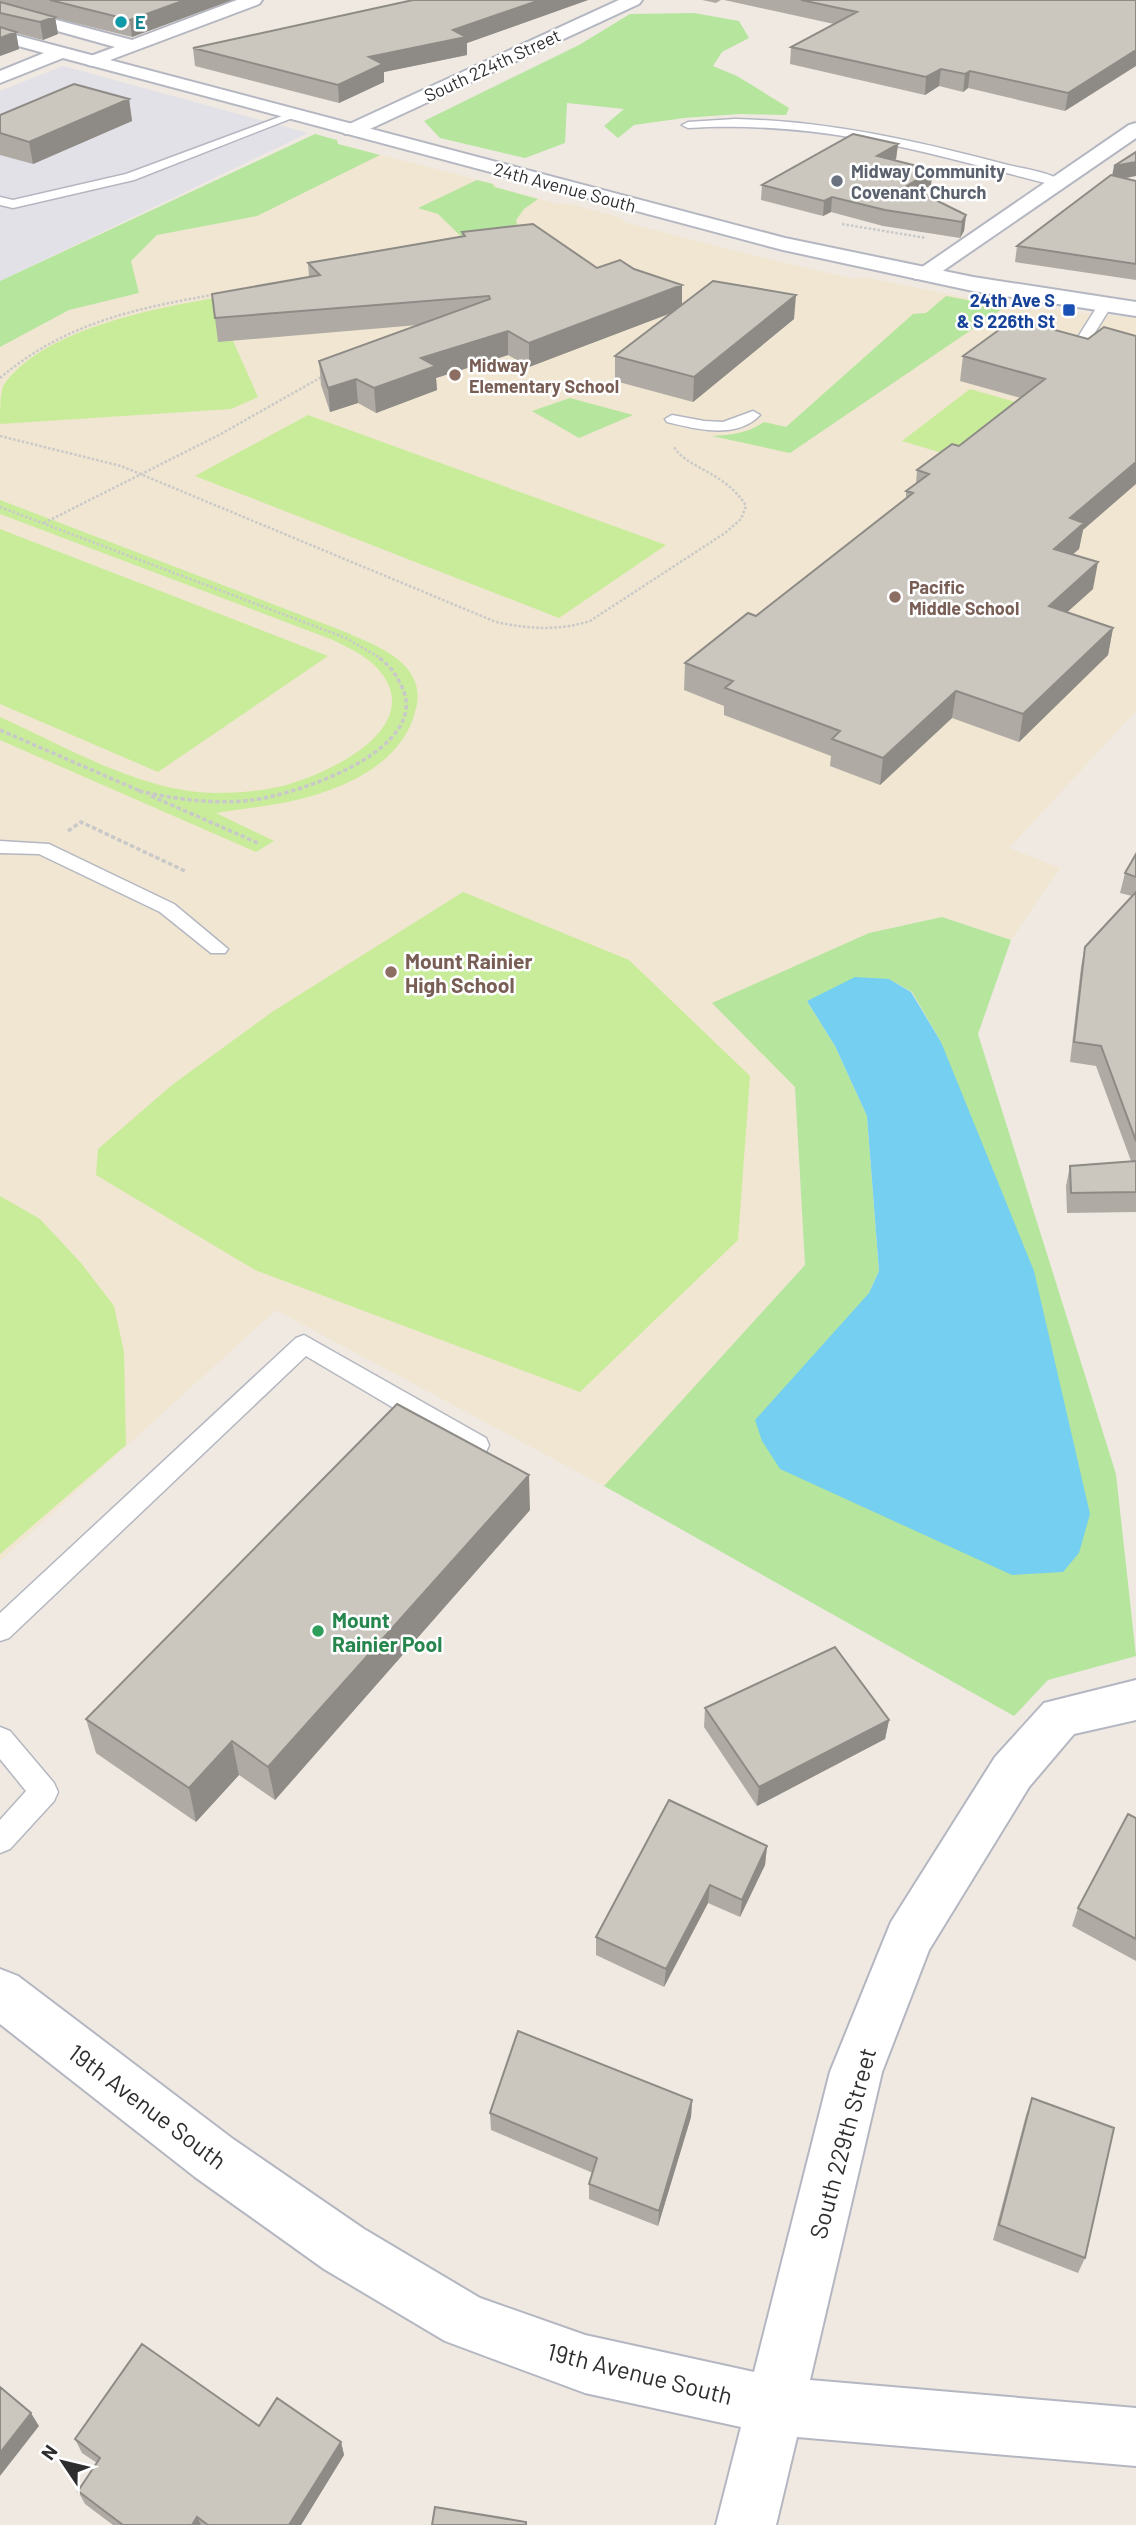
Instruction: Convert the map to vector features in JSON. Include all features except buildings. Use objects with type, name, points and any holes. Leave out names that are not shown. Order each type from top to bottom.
[{"type":"street","points":[[94,61],[253,0]]},
{"type":"street","name":"South 224th Street","points":[[352,130],[633,0]]},
{"type":"street","points":[[0,10],[133,46]]},
{"type":"street","name":"24th Avenue South","points":[[0,36],[783,244],[923,274],[1136,309]]},
{"type":"street","points":[[0,76],[61,53]]},
{"type":"street","points":[[923,274],[1136,130]]},
{"type":"street","name":"South 229th Street","points":[[746,2525],[856,2071],[909,1938],[1012,1772],[1060,1717],[1136,1700]]},
{"type":"street","name":"19th Avenue South","points":[[0,1993],[225,2165],[344,2249],[465,2321],[585,2364],[776,2406],[1136,2437]]},
{"type":"lane","points":[[0,201],[13,204],[130,177],[294,115]]},
{"type":"lane","points":[[688,125],[756,121],[821,128],[937,150],[1057,182]]},
{"type":"lane","points":[[1105,304],[1085,337],[1136,344]]},
{"type":"lane","points":[[672,419],[723,428],[741,424],[752,415]]},
{"type":"lane","points":[[0,847],[42,848],[167,908],[218,949]]},
{"type":"lane","points":[[0,1630],[304,1344],[477,1445]]},
{"type":"lane","points":[[0,1739],[44,1792],[0,1840]]},
{"type":"path","points":[[920,194],[962,214],[996,223]]},
{"type":"path","points":[[832,224],[901,232],[961,247]]},
{"type":"path","points":[[0,378],[36,350],[94,322],[165,303],[220,294]]},
{"type":"path","points":[[43,523],[219,435],[328,373]]},
{"type":"path","points":[[0,436],[142,474],[496,621],[519,627],[571,628],[590,621],[725,533],[741,519],[746,506],[739,491],[723,478],[678,454],[674,447],[681,436],[696,424]]},
{"type":"path","points":[[0,507],[346,638],[374,654],[393,670],[404,687],[407,701],[402,723],[390,739],[339,775],[314,785],[265,798],[225,803],[179,800],[139,791]]},
{"type":"path","points":[[0,730],[258,843]]},
{"type":"shaded area","points":[[63,66],[308,133],[0,281],[0,91]]},
{"type":"shaded area","points":[[337,140],[338,144],[495,184],[496,187],[558,204],[570,204],[622,218],[624,222],[854,279],[863,277],[1004,305],[1136,318],[1136,711],[1009,848],[1060,868],[1011,940],[942,917],[869,933],[713,1003],[795,1087],[805,1265],[604,1486],[276,1310],[0,1561],[0,284]]},
{"type":"green space","points":[[694,13],[739,21],[749,38],[722,52],[713,66],[737,76],[789,108],[786,115],[739,114],[684,118],[634,125],[618,138],[604,126],[624,109],[567,103],[565,143],[525,158],[440,138],[424,121],[579,45],[630,14]]},
{"type":"green space","points":[[315,134],[337,140],[338,144],[380,155],[257,216],[157,235],[131,261],[139,293],[69,310],[0,347],[0,281]]},
{"type":"green space","points":[[477,180],[538,199],[524,209],[516,220],[518,229],[475,250],[438,214],[418,208]]},
{"type":"green space","points":[[946,296],[1005,307],[790,453],[712,436],[740,433],[764,422],[786,427],[913,314],[926,313]]},
{"type":"green space","points":[[214,298],[258,397],[231,409],[0,424],[3,386],[20,367],[43,350],[99,325]]},
{"type":"green space","points":[[970,389],[1026,405],[959,458],[902,441]]},
{"type":"green space","points":[[570,398],[633,415],[579,438],[532,411]]},
{"type":"green space","points":[[308,415],[666,545],[559,618],[195,476]]},
{"type":"green space","points":[[0,500],[343,631],[384,650],[403,664],[417,687],[417,705],[407,733],[376,766],[335,788],[295,800],[216,813],[274,841],[256,852],[0,740],[0,717],[105,766],[160,785],[215,793],[259,790],[293,783],[317,774],[363,748],[380,731],[391,712],[391,691],[373,664],[333,640],[0,514]]},
{"type":"green space","points":[[0,529],[328,656],[158,772],[0,704]]},
{"type":"green space","points":[[463,892],[629,960],[750,1076],[738,1240],[580,1392],[255,1270],[96,1175],[98,1149],[172,1085],[272,1012]]},
{"type":"green space","points":[[942,917],[1011,940],[978,1034],[1116,1474],[1136,1656],[1048,1680],[1014,1716],[604,1486],[805,1265],[795,1087],[712,1003],[869,933]],"holes":[[[889,979],[912,992],[941,1042],[1012,1575],[869,1293],[879,1271],[867,1116],[835,1046],[807,1001]]]},
{"type":"green space","points":[[0,1196],[40,1219],[81,1263],[114,1306],[124,1352],[126,1445],[0,1554]]},
{"type":"water","points":[[855,977],[889,979],[911,992],[941,1042],[1034,1271],[1090,1514],[1079,1553],[1063,1572],[1012,1575],[780,1469],[762,1441],[755,1420],[869,1293],[879,1271],[867,1116],[835,1046],[807,1001]]},
{"type":"place","name":"E","points":[[121,22]]},
{"type":"place","name":"Midway Community Covenant Church","points":[[837,181]]},
{"type":"place","name":"24th Ave S & S 226th St","points":[[1069,310]]},
{"type":"place","name":"Midway Elementary School","points":[[455,375]]},
{"type":"place","name":"Pacific Middle School","points":[[895,597]]},
{"type":"place","name":"Mount Rainier High School","points":[[391,972]]},
{"type":"place","name":"Mount Rainier Pool","points":[[318,1631]]}]
